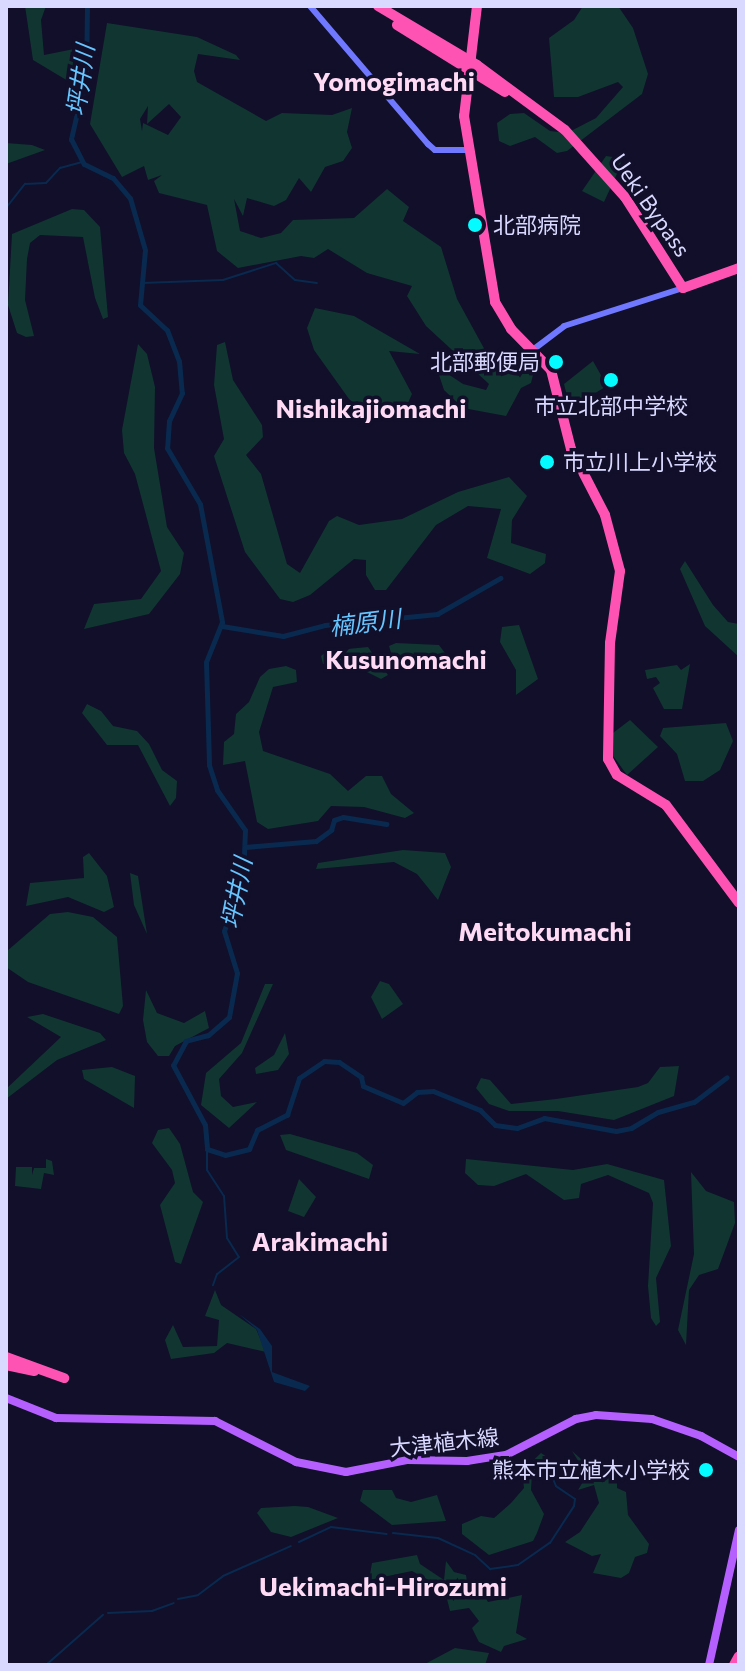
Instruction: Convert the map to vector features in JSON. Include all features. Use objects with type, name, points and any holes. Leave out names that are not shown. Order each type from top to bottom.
[{"type":"highway","points":[[373,6],[465,57],[474,68]]},
{"type":"highway","points":[[373,6],[546,114]]},
{"type":"highway","points":[[385,6],[534,105]]},
{"type":"highway","points":[[465,57],[477,6]]},
{"type":"highway","points":[[474,68],[464,109],[495,302],[511,329],[534,349],[555,379],[571,449],[605,515],[618,558],[621,586],[610,643],[606,742],[610,764],[621,778],[666,805],[739,903]]},
{"type":"highway","name":"Ueki Bypass","points":[[474,68],[546,114],[609,176],[683,288]]},
{"type":"highway","points":[[683,288],[739,268]]},
{"type":"highway","points":[[6,1357],[64,1378],[6,1365]]},
{"type":"highway","points":[[734,1665],[739,1656]]},
{"type":"main road","points":[[310,6],[430,147],[469,150]]},
{"type":"main road","points":[[534,349],[564,326],[683,288]]},
{"type":"main road","name":"大津植木線","points":[[6,1398],[56,1418],[215,1421],[296,1462],[346,1472],[407,1460],[494,1458],[542,1441],[576,1419],[605,1415],[652,1419],[701,1436],[739,1457]]},
{"type":"main road","points":[[709,1665],[739,1530]]},
{"type":"green space","points":[[25,6],[46,6],[41,20],[44,55],[74,49],[73,84],[33,60]]},
{"type":"green space","points":[[583,6],[618,6],[633,28],[648,74],[642,94],[567,151],[557,153],[535,137],[510,146],[499,141],[497,123],[510,114],[524,113],[550,131],[567,133],[596,118],[623,87],[618,82],[578,97],[554,97],[549,38],[574,20]]},
{"type":"green space","points":[[107,23],[197,37],[236,55],[240,60],[198,54],[194,71],[197,82],[266,121],[282,113],[332,115],[352,108],[347,132],[352,148],[343,161],[325,167],[311,192],[299,178],[286,200],[274,206],[247,198],[243,216],[234,199],[240,231],[261,238],[281,233],[293,220],[354,218],[387,189],[409,207],[403,221],[441,247],[457,299],[486,352],[535,367],[531,383],[521,388],[506,416],[463,408],[444,390],[436,366],[463,384],[486,390],[489,384],[426,326],[407,296],[412,286],[367,273],[328,249],[314,258],[301,256],[238,268],[217,251],[207,205],[159,193],[154,181],[162,175],[148,180],[144,166],[122,177],[90,124]],"holes":[[[169,104],[181,117],[168,135],[143,123],[142,131],[140,119],[148,106],[147,124]]]},
{"type":"green space","points":[[6,143],[32,145],[45,150],[6,164]]},
{"type":"green space","points":[[606,156],[620,158],[621,165],[604,202],[582,191]]},
{"type":"green space","points":[[72,209],[84,210],[100,227],[108,317],[103,319],[95,298],[83,237],[40,235],[30,243],[27,259],[25,300],[34,336],[26,337],[17,333],[8,305],[12,234]]},
{"type":"green space","points":[[315,308],[354,316],[420,354],[389,351],[412,394],[407,405],[381,416],[365,412],[349,399],[314,350],[307,328]]},
{"type":"green space","points":[[225,342],[233,380],[262,425],[263,437],[246,455],[261,474],[287,564],[300,573],[329,521],[337,516],[359,525],[402,519],[458,492],[509,477],[527,496],[512,520],[511,543],[546,554],[545,563],[530,574],[487,558],[501,509],[468,506],[436,525],[386,590],[375,590],[366,575],[366,560],[354,559],[310,595],[293,602],[280,599],[245,552],[214,456],[224,439],[214,385],[217,345]]},
{"type":"green space","points":[[138,344],[147,354],[155,387],[154,448],[167,527],[184,553],[180,574],[149,614],[84,629],[94,604],[141,599],[161,571],[135,474],[124,453],[122,430]]},
{"type":"green space","points":[[593,361],[607,386],[570,408],[564,384]]},
{"type":"green space","points":[[685,561],[713,605],[728,622],[739,624],[739,657],[705,626],[680,569]]},
{"type":"green space","points":[[519,625],[538,679],[516,695],[516,670],[500,642],[502,627]]},
{"type":"green space","points":[[396,643],[439,645],[445,653],[445,672],[419,658],[392,656],[389,646]]},
{"type":"green space","points":[[368,647],[388,675],[381,679],[361,669],[323,664],[321,656],[327,651]]},
{"type":"green space","points":[[690,664],[682,709],[664,709],[653,688],[660,683],[656,677],[647,679],[645,670],[677,665],[681,670]]},
{"type":"green space","points":[[286,666],[296,670],[297,682],[273,687],[259,732],[263,751],[330,774],[348,791],[366,776],[382,776],[391,794],[414,813],[405,818],[364,807],[331,806],[318,821],[268,829],[257,822],[245,761],[223,765],[224,742],[234,734],[236,714],[249,702],[260,677],[269,669]]},
{"type":"green space","points":[[87,704],[101,711],[113,726],[137,731],[149,744],[162,770],[177,781],[176,798],[170,806],[138,745],[107,745],[82,713]]},
{"type":"green space","points":[[630,720],[658,747],[627,775],[611,753],[609,736]]},
{"type":"green space","points":[[726,723],[733,741],[720,770],[703,781],[685,781],[677,754],[660,736],[663,728]]},
{"type":"green space","points":[[403,850],[445,853],[451,867],[438,900],[417,874],[394,862],[316,869],[318,863]]},
{"type":"green space","points":[[89,853],[107,876],[114,907],[104,912],[68,897],[26,906],[30,883],[84,878],[83,857]]},
{"type":"green space","points":[[130,873],[138,876],[147,934],[134,905]]},
{"type":"green space","points":[[68,912],[93,917],[117,937],[123,1006],[119,1014],[28,982],[6,967],[7,951],[50,914]]},
{"type":"green space","points":[[380,981],[389,984],[403,1004],[382,1019],[371,997]]},
{"type":"green space","points":[[265,984],[273,984],[242,1053],[219,1079],[221,1096],[233,1107],[257,1102],[229,1128],[201,1105],[206,1073],[241,1043]]},
{"type":"green space","points":[[146,990],[157,1013],[184,1023],[205,1011],[209,1028],[175,1046],[169,1056],[158,1056],[147,1042],[143,1020]]},
{"type":"green space","points":[[43,1014],[100,1033],[106,1040],[57,1060],[6,1099],[6,1089],[61,1037],[27,1017]]},
{"type":"green space","points":[[285,1033],[289,1054],[278,1070],[256,1074],[255,1068],[274,1055]]},
{"type":"green space","points":[[679,1066],[674,1096],[614,1120],[558,1111],[509,1111],[489,1104],[476,1088],[481,1078],[490,1080],[511,1104],[638,1087],[648,1083],[660,1067]]},
{"type":"green space","points":[[112,1067],[135,1076],[134,1108],[84,1079],[82,1070]]},
{"type":"green space","points":[[169,1128],[180,1144],[193,1192],[203,1202],[181,1264],[175,1262],[160,1205],[175,1183],[172,1170],[152,1143],[158,1130]]},
{"type":"green space","points":[[290,1134],[357,1153],[373,1165],[369,1179],[286,1150],[280,1135]]},
{"type":"green space","points":[[46,1159],[52,1161],[54,1175],[44,1173],[41,1189],[15,1186],[16,1167],[32,1167],[32,1175],[34,1168],[46,1168]]},
{"type":"green space","points":[[466,1159],[573,1170],[607,1164],[664,1180],[671,1246],[656,1278],[660,1322],[656,1326],[651,1318],[648,1286],[653,1203],[649,1193],[608,1175],[581,1184],[579,1198],[564,1200],[526,1174],[494,1186],[478,1185],[465,1173]]},
{"type":"green space","points":[[691,1172],[706,1191],[734,1202],[735,1223],[718,1269],[699,1275],[689,1290],[686,1345],[678,1330],[694,1254]]},
{"type":"green space","points":[[299,1179],[316,1197],[304,1217],[288,1211]]},
{"type":"green space","points":[[215,1290],[221,1305],[256,1329],[266,1352],[227,1343],[214,1353],[171,1359],[165,1340],[173,1325],[183,1347],[217,1346],[219,1320],[205,1316]]},
{"type":"green space","points":[[572,1451],[597,1473],[617,1479],[617,1488],[626,1492],[628,1515],[649,1544],[647,1553],[635,1557],[629,1573],[621,1578],[593,1573],[601,1554],[592,1556],[565,1542],[580,1532],[599,1503],[594,1485],[578,1490],[587,1475]]},
{"type":"green space","points":[[541,1453],[547,1457],[532,1473],[531,1490],[544,1514],[533,1541],[489,1555],[462,1534],[462,1524],[481,1516],[494,1518],[511,1503],[524,1488],[522,1471]]},
{"type":"green space","points":[[363,1490],[392,1490],[396,1498],[411,1502],[437,1495],[446,1521],[392,1525],[360,1501]]},
{"type":"green space","points":[[308,1507],[338,1518],[291,1537],[271,1532],[257,1513],[261,1508]]},
{"type":"green space","points":[[417,1555],[420,1564],[444,1580],[446,1561],[454,1572],[466,1575],[467,1582],[478,1585],[488,1602],[522,1595],[516,1633],[527,1639],[504,1646],[501,1652],[479,1642],[472,1628],[479,1621],[469,1608],[450,1611],[447,1599],[422,1591],[421,1585],[431,1588],[434,1583],[412,1571],[369,1580],[372,1563]]},
{"type":"green space","points":[[455,1648],[489,1653],[485,1665],[423,1665]]},
{"type":"water","points":[[239,1314],[260,1329],[272,1346],[272,1372],[310,1386],[305,1391],[274,1382],[257,1330]]},
{"type":"waterway","name":"坪井川","points":[[87,6],[86,74],[71,139],[84,164],[113,178],[130,198],[145,250],[140,305],[167,330],[179,361],[182,393],[169,421],[167,448],[200,504],[222,622],[206,662],[209,765],[217,790],[245,830],[243,877],[224,931],[237,973],[229,1017],[208,1035],[186,1041],[173,1065],[205,1125],[207,1149],[225,1155],[249,1149],[257,1130],[287,1115],[299,1078],[324,1061],[339,1062],[361,1077],[363,1086],[403,1103],[417,1092],[433,1091],[480,1110],[495,1125],[517,1128],[544,1118],[616,1131],[631,1128],[658,1112],[694,1102],[727,1077]]},
{"type":"waterway","points":[[6,208],[25,184],[46,183],[60,168],[82,162]]},
{"type":"waterway","points":[[142,283],[223,280],[276,263],[295,280],[317,283]]},
{"type":"waterway","name":"楠原川","points":[[222,626],[283,636],[325,625],[437,614],[500,578]]},
{"type":"waterway","points":[[245,847],[316,841],[331,830],[334,820],[343,817],[386,824]]},
{"type":"waterway","points":[[207,1149],[207,1170],[224,1196],[227,1238],[239,1257],[217,1274],[213,1285]]},
{"type":"waterway","points":[[393,1533],[438,1538],[475,1555],[490,1569],[518,1565],[550,1543],[574,1506],[575,1499],[556,1486],[552,1476]]},
{"type":"waterway","points":[[299,1542],[331,1527],[387,1534]]},
{"type":"waterway","points":[[178,1599],[198,1595],[223,1576],[291,1546]]},
{"type":"waterway","points":[[108,1613],[152,1611],[174,1603]]},
{"type":"waterway","points":[[46,1665],[103,1615]]},
{"type":"place","name":"北部病院","points":[[475,225]]},
{"type":"place","name":"北部郵便局","points":[[556,362]]},
{"type":"place","name":"市立北部中学校","points":[[611,380]]},
{"type":"place","name":"市立川上小学校","points":[[547,462]]},
{"type":"place","name":"熊本市立植木小学校","points":[[706,1470]]},
{"type":"district","name":"Yomogimachi","points":[[394,81]]},
{"type":"district","name":"Nishikajiomachi","points":[[371,408]]},
{"type":"district","name":"Kusunomachi","points":[[406,659]]},
{"type":"district","name":"Meitokumachi","points":[[545,931]]},
{"type":"district","name":"Arakimachi","points":[[320,1241]]},
{"type":"district","name":"Uekimachi-Hirozumi","points":[[383,1586]]}]
